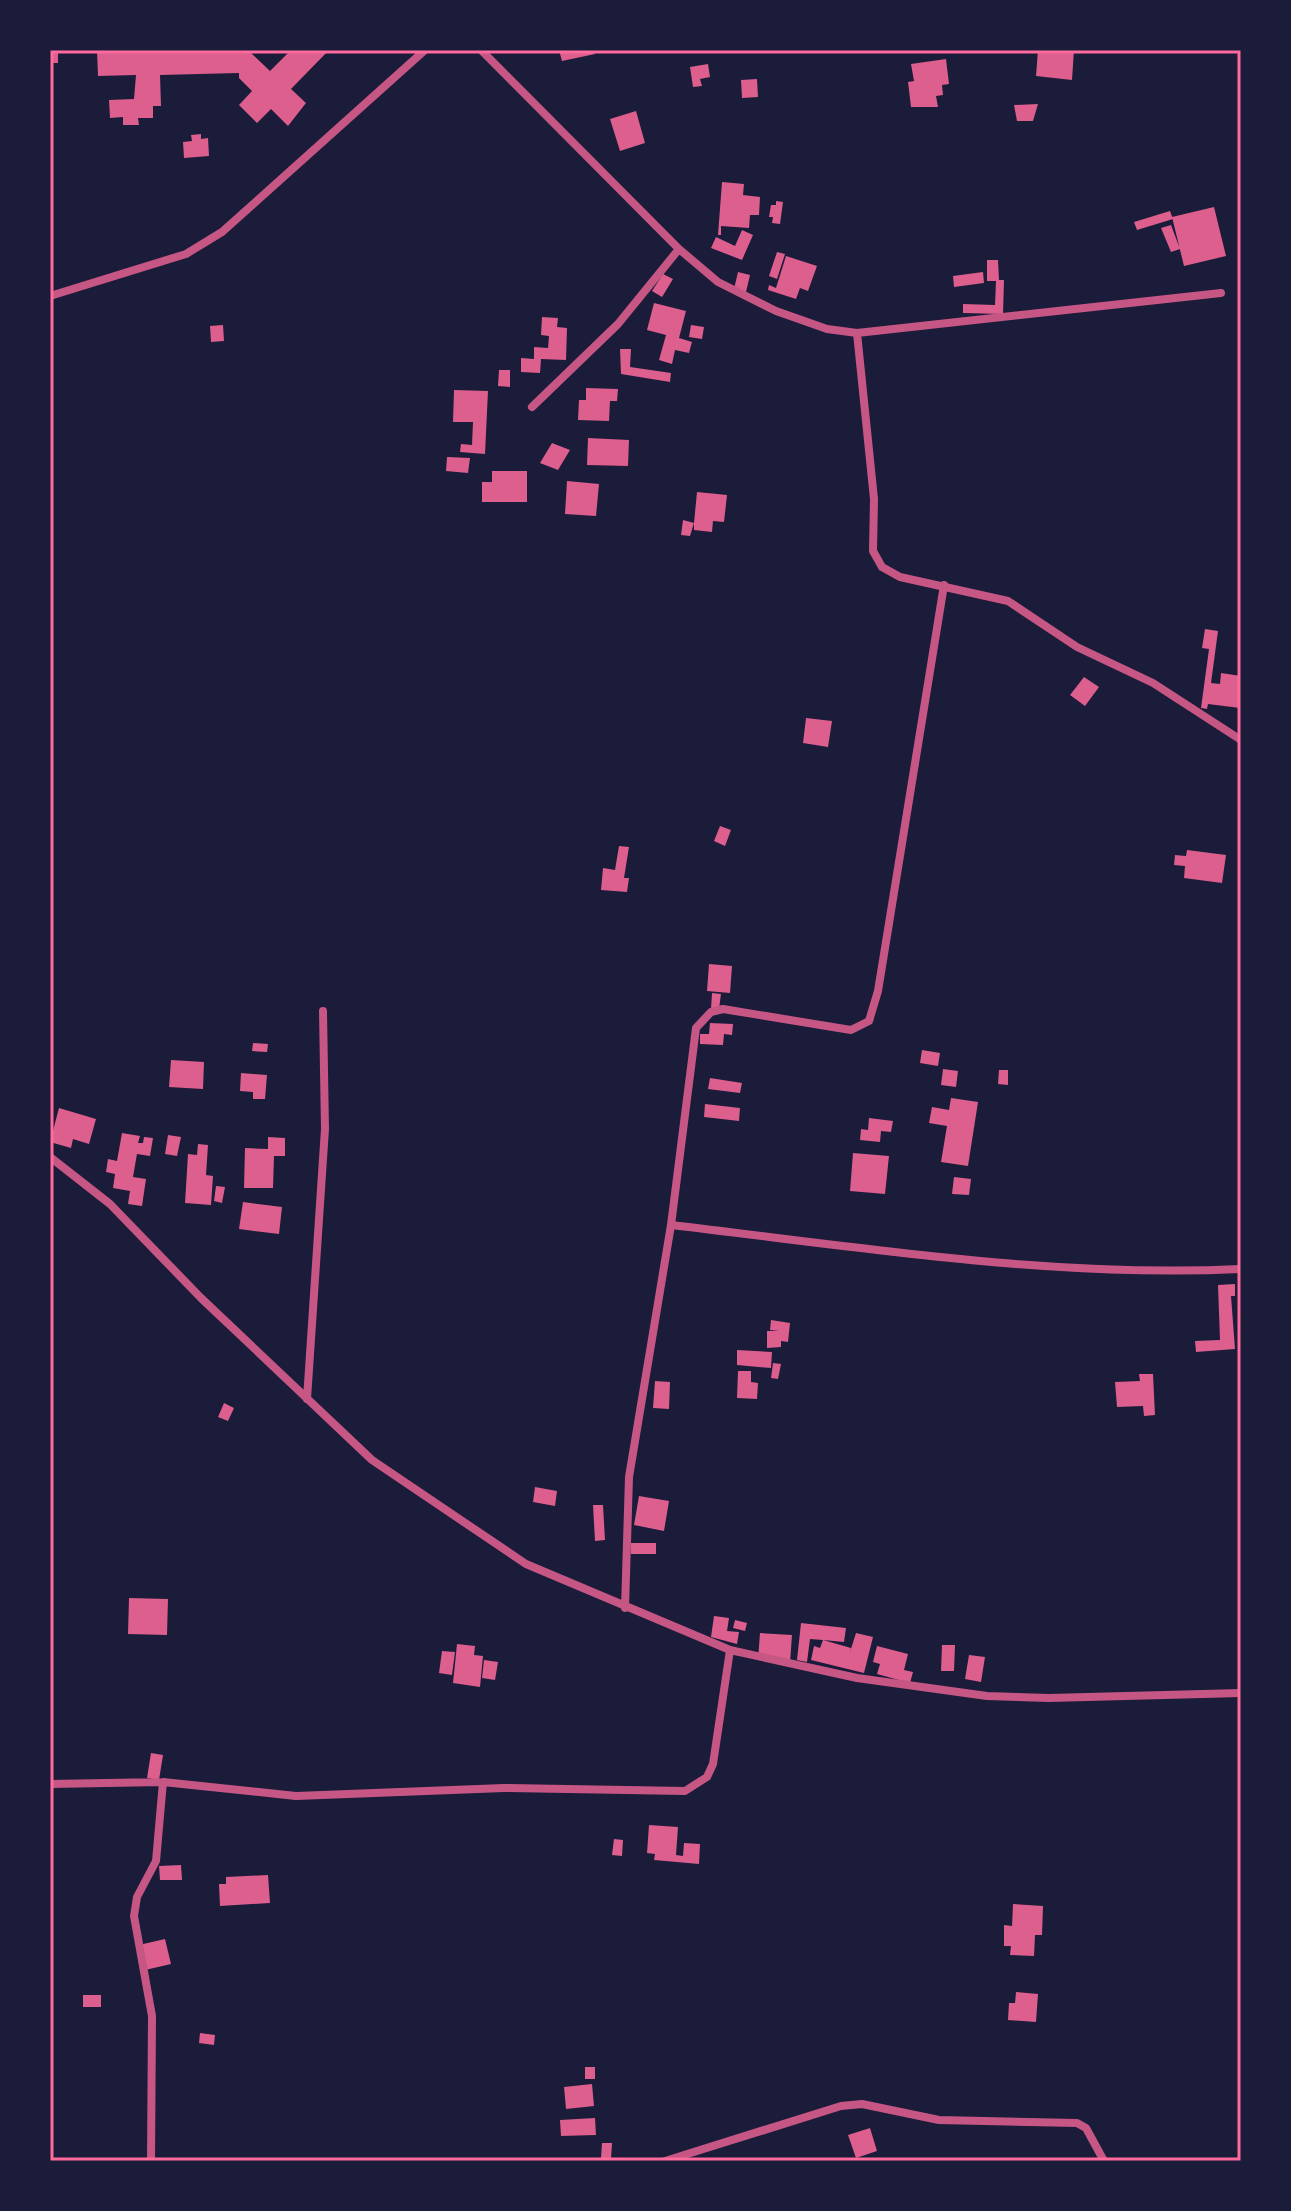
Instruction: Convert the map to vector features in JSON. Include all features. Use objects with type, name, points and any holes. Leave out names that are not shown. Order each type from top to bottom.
[{"type":"street","points":[[50,296],[186,254],[222,232],[425,50]]},
{"type":"street","points":[[481,50],[522,95],[679,249],[718,282],[776,311],[827,329],[857,333],[1221,293]]},
{"type":"street","points":[[532,407],[618,324],[679,249]]},
{"type":"street","points":[[857,333],[874,499],[873,551],[882,567],[900,577],[1008,601],[1077,647],[1153,683],[1241,740]]},
{"type":"street","points":[[625,1608],[629,1477],[671,1225],[692,1040],[704,1017],[723,1009],[851,1030],[869,1021],[875,1008],[944,585]]},
{"type":"street","points":[[307,1399],[325,1129],[323,1011]]},
{"type":"street","points":[[50,1157],[110,1204],[372,1460],[526,1564],[730,1650],[857,1678],[987,1696],[1049,1698],[1241,1693]]},
{"type":"street","points":[[671,1225],[951,1258],[1090,1269],[1160,1273],[1241,1269]]},
{"type":"street","points":[[50,1784],[163,1782],[296,1796],[504,1788],[685,1791],[707,1777],[713,1764],[730,1650]]},
{"type":"street","points":[[151,2161],[152,2016],[134,1916],[137,1897],[156,1861],[163,1782]]},
{"type":"street","points":[[665,2161],[798,2117],[862,2104],[939,2120],[1077,2123],[1086,2128],[1104,2161]]},
{"type":"building","points":[[50,50],[58,50],[58,63],[50,63]]},
{"type":"building","points":[[97,50],[248,50],[270,71],[291,50],[329,50],[291,89],[306,103],[288,126],[271,109],[257,123],[239,105],[252,91],[239,78],[239,73],[160,75],[161,106],[153,106],[153,118],[138,118],[139,125],[123,125],[123,117],[110,118],[109,100],[134,99],[136,75],[98,76]]},
{"type":"building","points":[[559,50],[594,50],[595,54],[562,61]]},
{"type":"building","points":[[1038,50],[1074,50],[1072,80],[1036,76]]},
{"type":"building","points":[[946,59],[949,84],[942,85],[943,95],[936,96],[938,107],[911,107],[908,82],[914,81],[911,64]]},
{"type":"building","points":[[708,64],[710,77],[700,79],[702,86],[693,87],[690,67]]},
{"type":"building","points":[[757,79],[758,97],[742,98],[741,80]]},
{"type":"building","points":[[1038,104],[1033,121],[1017,121],[1014,105]]},
{"type":"building","points":[[636,111],[645,143],[620,151],[610,119]]},
{"type":"building","points":[[201,134],[201,139],[208,138],[209,156],[184,158],[183,142],[192,141],[191,135]]},
{"type":"building","points":[[722,182],[744,184],[743,195],[760,197],[759,215],[750,215],[749,228],[721,226],[721,235],[718,235]]},
{"type":"building","points":[[776,201],[783,202],[780,224],[772,223],[773,217],[769,217],[771,205],[776,205]]},
{"type":"building","points":[[1214,207],[1226,256],[1184,266],[1172,217]]},
{"type":"building","points":[[1170,211],[1173,219],[1137,230],[1134,222]]},
{"type":"building","points":[[1171,225],[1180,249],[1171,252],[1161,228]]},
{"type":"building","points":[[742,230],[753,235],[742,260],[711,248],[716,237],[735,246]]},
{"type":"building","points":[[777,252],[785,254],[777,279],[769,276]]},
{"type":"building","points":[[786,256],[817,266],[808,291],[800,288],[796,299],[768,290],[769,285],[776,288]]},
{"type":"building","points":[[987,260],[998,260],[999,280],[1004,280],[1003,314],[963,313],[963,304],[995,305],[996,281],[987,281]]},
{"type":"building","points":[[738,272],[750,275],[746,292],[734,289]]},
{"type":"building","points":[[983,272],[984,283],[954,287],[953,276]]},
{"type":"building","points":[[663,274],[673,279],[662,297],[652,291]]},
{"type":"building","points":[[654,303],[686,311],[679,338],[692,342],[689,353],[675,350],[672,364],[659,360],[666,335],[647,330]]},
{"type":"building","points":[[542,317],[558,318],[557,327],[567,328],[566,360],[541,359],[540,373],[521,372],[521,358],[534,359],[534,347],[548,348],[549,336],[541,335]]},
{"type":"building","points":[[223,325],[224,341],[211,342],[210,326]]},
{"type":"building","points":[[691,325],[704,327],[702,339],[689,337]]},
{"type":"building","points":[[620,349],[631,349],[630,367],[671,373],[670,382],[621,374]]},
{"type":"building","points":[[499,370],[510,370],[510,387],[498,386]]},
{"type":"building","points":[[586,388],[618,389],[617,401],[610,401],[609,421],[578,420],[579,400],[586,400]]},
{"type":"building","points":[[454,390],[488,391],[485,454],[460,452],[461,444],[472,445],[473,422],[453,422]]},
{"type":"building","points":[[588,438],[629,440],[628,466],[587,465]]},
{"type":"building","points":[[552,443],[570,450],[558,470],[540,463]]},
{"type":"building","points":[[447,457],[470,458],[468,473],[446,471]]},
{"type":"building","points":[[492,471],[527,471],[527,502],[482,502],[482,482],[492,482]]},
{"type":"building","points":[[567,481],[599,484],[596,516],[565,514]]},
{"type":"building","points":[[697,492],[727,495],[724,522],[713,521],[712,532],[694,530]]},
{"type":"building","points":[[683,520],[694,523],[690,536],[681,535]]},
{"type":"building","points":[[1205,629],[1218,631],[1211,683],[1220,684],[1221,673],[1241,676],[1240,708],[1208,704],[1207,709],[1201,708],[1209,649],[1202,648]]},
{"type":"building","points":[[1084,677],[1099,687],[1085,706],[1070,695]]},
{"type":"building","points":[[806,718],[832,721],[828,747],[803,743]]},
{"type":"building","points":[[720,826],[731,830],[725,846],[714,841]]},
{"type":"building","points":[[619,846],[629,847],[624,878],[629,878],[627,892],[601,890],[603,868],[615,870]]},
{"type":"building","points":[[1187,850],[1226,855],[1222,883],[1184,878],[1185,866],[1174,865],[1175,855],[1186,856]]},
{"type":"building","points":[[709,964],[732,966],[730,993],[707,991]]},
{"type":"building","points":[[712,993],[721,994],[719,1009],[711,1009]]},
{"type":"building","points":[[710,1023],[733,1024],[732,1035],[724,1034],[723,1045],[700,1044],[700,1034],[709,1034]]},
{"type":"building","points":[[253,1043],[268,1044],[267,1052],[252,1051]]},
{"type":"building","points":[[922,1050],[940,1053],[938,1066],[920,1063]]},
{"type":"building","points":[[171,1060],[204,1062],[203,1089],[169,1087]]},
{"type":"building","points":[[943,1069],[958,1071],[956,1087],[941,1085]]},
{"type":"building","points":[[999,1070],[1008,1070],[1008,1085],[998,1084]]},
{"type":"building","points":[[241,1073],[267,1075],[265,1099],[253,1099],[253,1092],[240,1091]]},
{"type":"building","points":[[710,1078],[742,1083],[740,1093],[708,1089]]},
{"type":"building","points":[[951,1098],[978,1102],[968,1166],[941,1162],[947,1126],[929,1123],[932,1107],[949,1110]]},
{"type":"building","points":[[705,1104],[740,1108],[739,1121],[704,1117]]},
{"type":"building","points":[[59,1108],[96,1119],[89,1144],[73,1139],[71,1148],[50,1142]]},
{"type":"building","points":[[869,1118],[893,1121],[891,1132],[881,1131],[880,1142],[860,1140],[861,1129],[868,1130]]},
{"type":"building","points":[[122,1133],[140,1136],[138,1143],[143,1143],[144,1137],[153,1138],[150,1156],[137,1154],[133,1177],[146,1179],[142,1206],[128,1204],[130,1191],[113,1188],[115,1174],[106,1172],[108,1159],[117,1161]]},
{"type":"building","points":[[168,1135],[181,1137],[177,1156],[165,1154]]},
{"type":"building","points":[[268,1137],[285,1138],[285,1156],[274,1156],[273,1188],[244,1188],[245,1148],[268,1149]]},
{"type":"building","points":[[198,1144],[208,1145],[206,1175],[213,1176],[211,1205],[185,1203],[188,1154],[197,1155]]},
{"type":"building","points":[[853,1153],[889,1156],[885,1194],[850,1191]]},
{"type":"building","points":[[954,1177],[971,1179],[969,1195],[952,1194]]},
{"type":"building","points":[[216,1186],[225,1187],[222,1203],[214,1201]]},
{"type":"building","points":[[243,1202],[282,1207],[279,1234],[239,1229]]},
{"type":"building","points":[[1235,1284],[1235,1296],[1231,1296],[1235,1349],[1196,1352],[1195,1341],[1220,1340],[1218,1285]]},
{"type":"building","points":[[771,1320],[790,1323],[788,1342],[781,1341],[781,1347],[767,1348],[767,1331],[779,1331],[770,1330]]},
{"type":"building","points":[[737,1350],[772,1352],[771,1368],[737,1365]]},
{"type":"building","points":[[773,1363],[781,1364],[778,1379],[771,1378]]},
{"type":"building","points":[[738,1371],[751,1371],[751,1382],[758,1383],[757,1399],[737,1398]]},
{"type":"building","points":[[1139,1374],[1153,1374],[1155,1415],[1144,1416],[1143,1406],[1117,1407],[1115,1382],[1140,1381]]},
{"type":"building","points":[[655,1381],[670,1382],[669,1409],[653,1408]]},
{"type":"building","points":[[224,1403],[234,1408],[228,1421],[218,1417]]},
{"type":"building","points":[[535,1487],[557,1491],[555,1506],[533,1502]]},
{"type":"building","points":[[639,1496],[669,1501],[664,1531],[634,1525]]},
{"type":"building","points":[[593,1505],[603,1505],[605,1540],[595,1541]]},
{"type":"building","points":[[631,1543],[656,1543],[656,1554],[631,1554]]},
{"type":"building","points":[[129,1598],[168,1599],[167,1635],[128,1634]]},
{"type":"building","points":[[714,1616],[729,1618],[727,1631],[739,1632],[737,1644],[711,1637]]},
{"type":"building","points":[[735,1620],[747,1623],[745,1631],[733,1628]]},
{"type":"building","points":[[801,1623],[846,1628],[844,1642],[810,1639],[807,1662],[797,1660]]},
{"type":"building","points":[[760,1633],[792,1635],[790,1663],[758,1660]]},
{"type":"building","points":[[856,1633],[873,1637],[864,1673],[811,1660],[814,1646],[820,1648],[823,1640],[851,1648],[849,1655]]},
{"type":"building","points":[[457,1644],[475,1646],[474,1655],[483,1656],[480,1687],[453,1683]]},
{"type":"building","points":[[942,1645],[955,1645],[954,1671],[941,1671]]},
{"type":"building","points":[[877,1646],[908,1654],[904,1670],[913,1672],[910,1683],[877,1674],[880,1664],[873,1662]]},
{"type":"building","points":[[442,1651],[455,1652],[452,1675],[439,1673]]},
{"type":"building","points":[[969,1655],[985,1657],[981,1682],[965,1679]]},
{"type":"building","points":[[484,1660],[498,1662],[495,1680],[482,1678]]},
{"type":"building","points":[[151,1753],[163,1755],[159,1780],[147,1778]]},
{"type":"building","points":[[649,1825],[678,1827],[676,1855],[683,1856],[684,1843],[700,1844],[699,1864],[654,1860],[655,1854],[647,1853]]},
{"type":"building","points":[[614,1839],[623,1840],[622,1856],[612,1855]]},
{"type":"building","points":[[181,1865],[182,1880],[160,1880],[159,1866]]},
{"type":"building","points":[[268,1875],[270,1903],[220,1906],[219,1884],[226,1884],[226,1877]]},
{"type":"building","points":[[1013,1904],[1043,1906],[1042,1935],[1035,1935],[1034,1956],[1010,1955],[1011,1946],[1004,1946],[1004,1925],[1012,1926]]},
{"type":"building","points":[[165,1939],[171,1964],[145,1970],[139,1945]]},
{"type":"building","points":[[1016,1992],[1038,1994],[1036,2022],[1008,2020],[1009,2003],[1015,2003]]},
{"type":"building","points":[[83,1995],[101,1995],[101,2007],[83,2007]]},
{"type":"building","points":[[200,2033],[215,2035],[214,2045],[199,2043]]},
{"type":"building","points":[[585,2067],[595,2067],[595,2079],[585,2079]]},
{"type":"building","points":[[592,2084],[594,2106],[566,2109],[564,2087]]},
{"type":"building","points":[[595,2118],[596,2135],[561,2136],[560,2120]]},
{"type":"building","points":[[870,2128],[877,2151],[856,2158],[848,2135]]},
{"type":"building","points":[[602,2143],[612,2143],[611,2159],[601,2158]]}]
